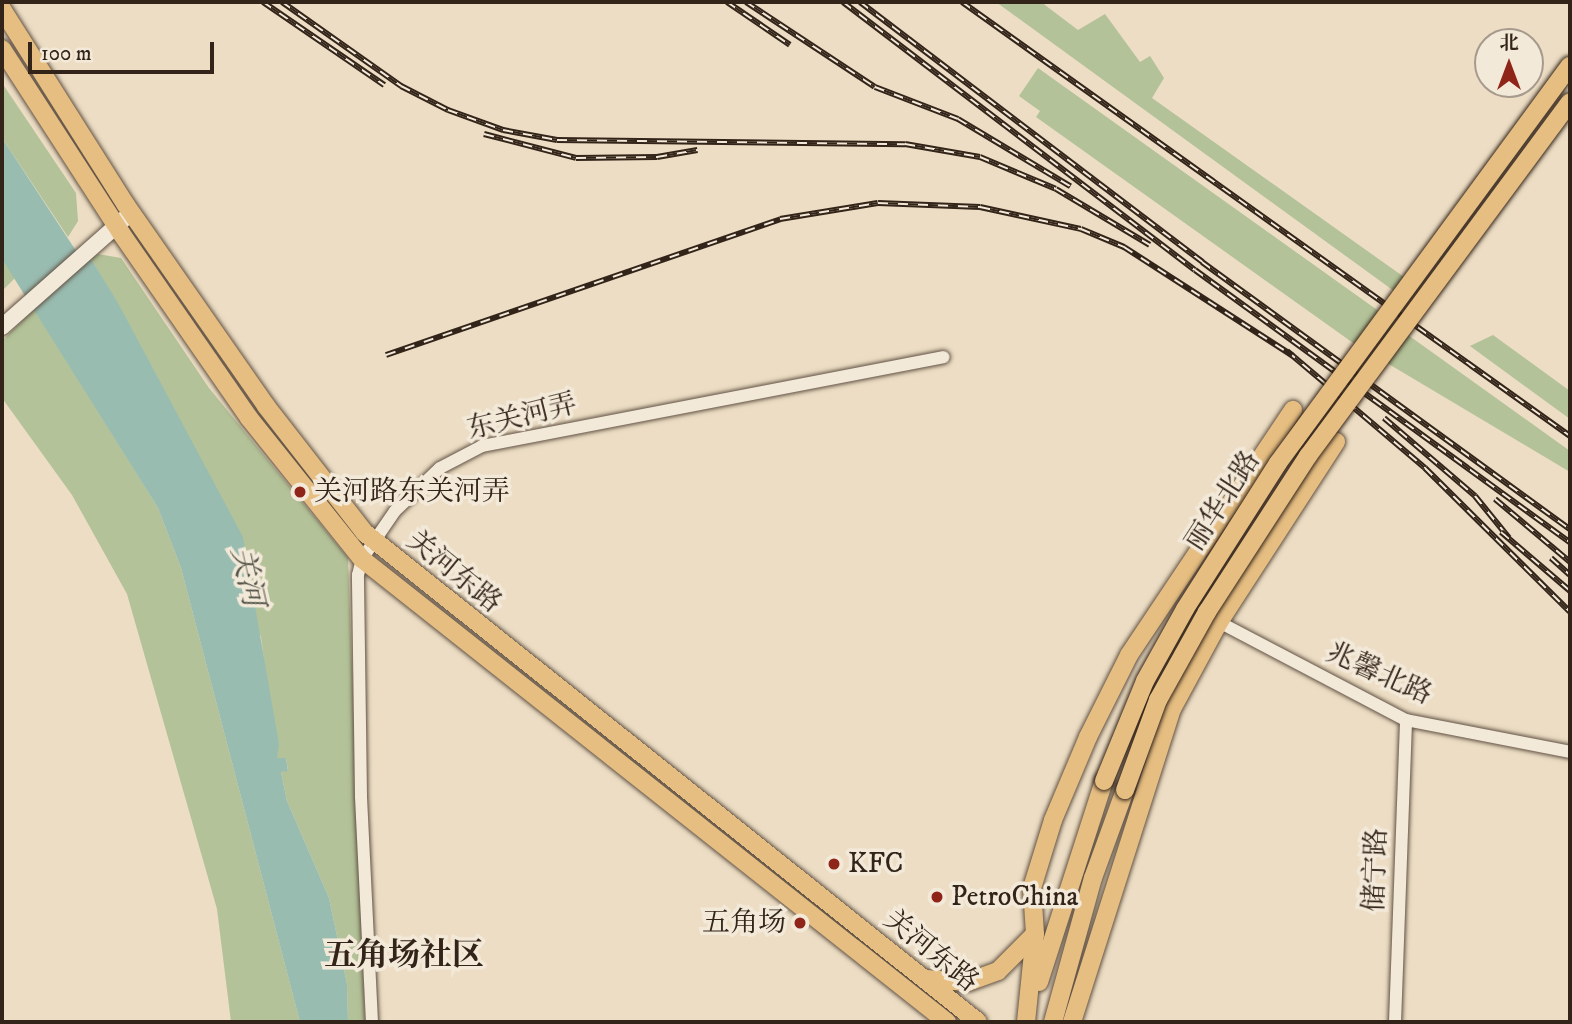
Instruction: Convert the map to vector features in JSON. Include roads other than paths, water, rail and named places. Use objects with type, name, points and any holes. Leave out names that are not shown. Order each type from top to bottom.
[{"type":"main road","name":"关河东路","points":[[2,9],[129,209],[266,406],[375,541],[978,1022]]},
{"type":"main road","name":"关河东路","points":[[2,49],[113,222],[249,418],[362,559],[947,1022]]},
{"type":"main road","name":"丽华北路","points":[[1027,1022],[1072,872],[1104,781],[1145,681],[1185,609],[1278,463],[1570,66]]},
{"type":"main road","name":"丽华北路","points":[[1053,1022],[1093,878],[1158,701],[1207,612],[1308,456],[1570,102]]},
{"type":"main road","points":[[1027,1022],[1035,934],[1032,888],[1053,820],[1088,737],[1129,654],[1293,410]]},
{"type":"main road","points":[[1072,1022],[1172,709],[1219,622],[1336,442]]},
{"type":"main road","points":[[924,978],[945,984],[968,982],[998,971],[1026,948],[1072,872]]},
{"type":"street","points":[[2,327],[21,305],[129,209]]},
{"type":"street","points":[[2,316],[21,305]]},
{"type":"street","name":"东关河弄","points":[[362,559],[395,511],[440,468],[482,446],[944,357]]},
{"type":"street","points":[[362,559],[361,796],[372,1022]]},
{"type":"street","name":"兆馨北路","points":[[1219,622],[1406,720],[1570,752]]},
{"type":"street","name":"储宁路","points":[[1395,1022],[1406,720]]},
{"type":"water","name":"关河","points":[[2,138],[84,263],[91,259],[118,303],[243,537],[279,744],[277,758],[286,758],[288,771],[281,772],[287,801],[329,898],[347,984],[348,1022],[300,1022],[181,568],[158,508],[2,259]]},
{"type":"railway","points":[[263,2],[384,85]]},
{"type":"railway","points":[[282,2],[401,86],[448,110],[503,130],[557,140],[905,144],[980,157],[1056,189],[1150,245]]},
{"type":"railway","points":[[727,2],[790,45]]},
{"type":"railway","points":[[746,2],[875,87],[958,119],[1070,186]]},
{"type":"railway","points":[[843,2],[1195,270],[1570,542]]},
{"type":"railway","points":[[860,2],[1202,262],[1570,529]]},
{"type":"railway","points":[[962,2],[1570,436]]},
{"type":"railway","points":[[484,134],[576,158],[657,157],[697,150]]},
{"type":"railway","points":[[386,355],[780,219],[878,203],[980,207],[1081,229],[1124,247],[1293,356]]},
{"type":"railway","points":[[1287,351],[1425,468],[1570,612]]},
{"type":"railway","points":[[1384,418],[1475,496],[1509,538]]},
{"type":"railway","points":[[1495,499],[1570,562]]},
{"type":"railway","points":[[1501,532],[1570,591]]},
{"type":"railway","points":[[1551,558],[1570,575]]},
{"type":"place","name":"关河路东关河弄","points":[[300,492]]},
{"type":"place","name":"KFC","points":[[834,864]]},
{"type":"place","name":"PetroChina","points":[[937,897]]},
{"type":"place","name":"五角场","points":[[800,923]]},
{"type":"district","name":"五角场社区","points":[[404,956]]}]
